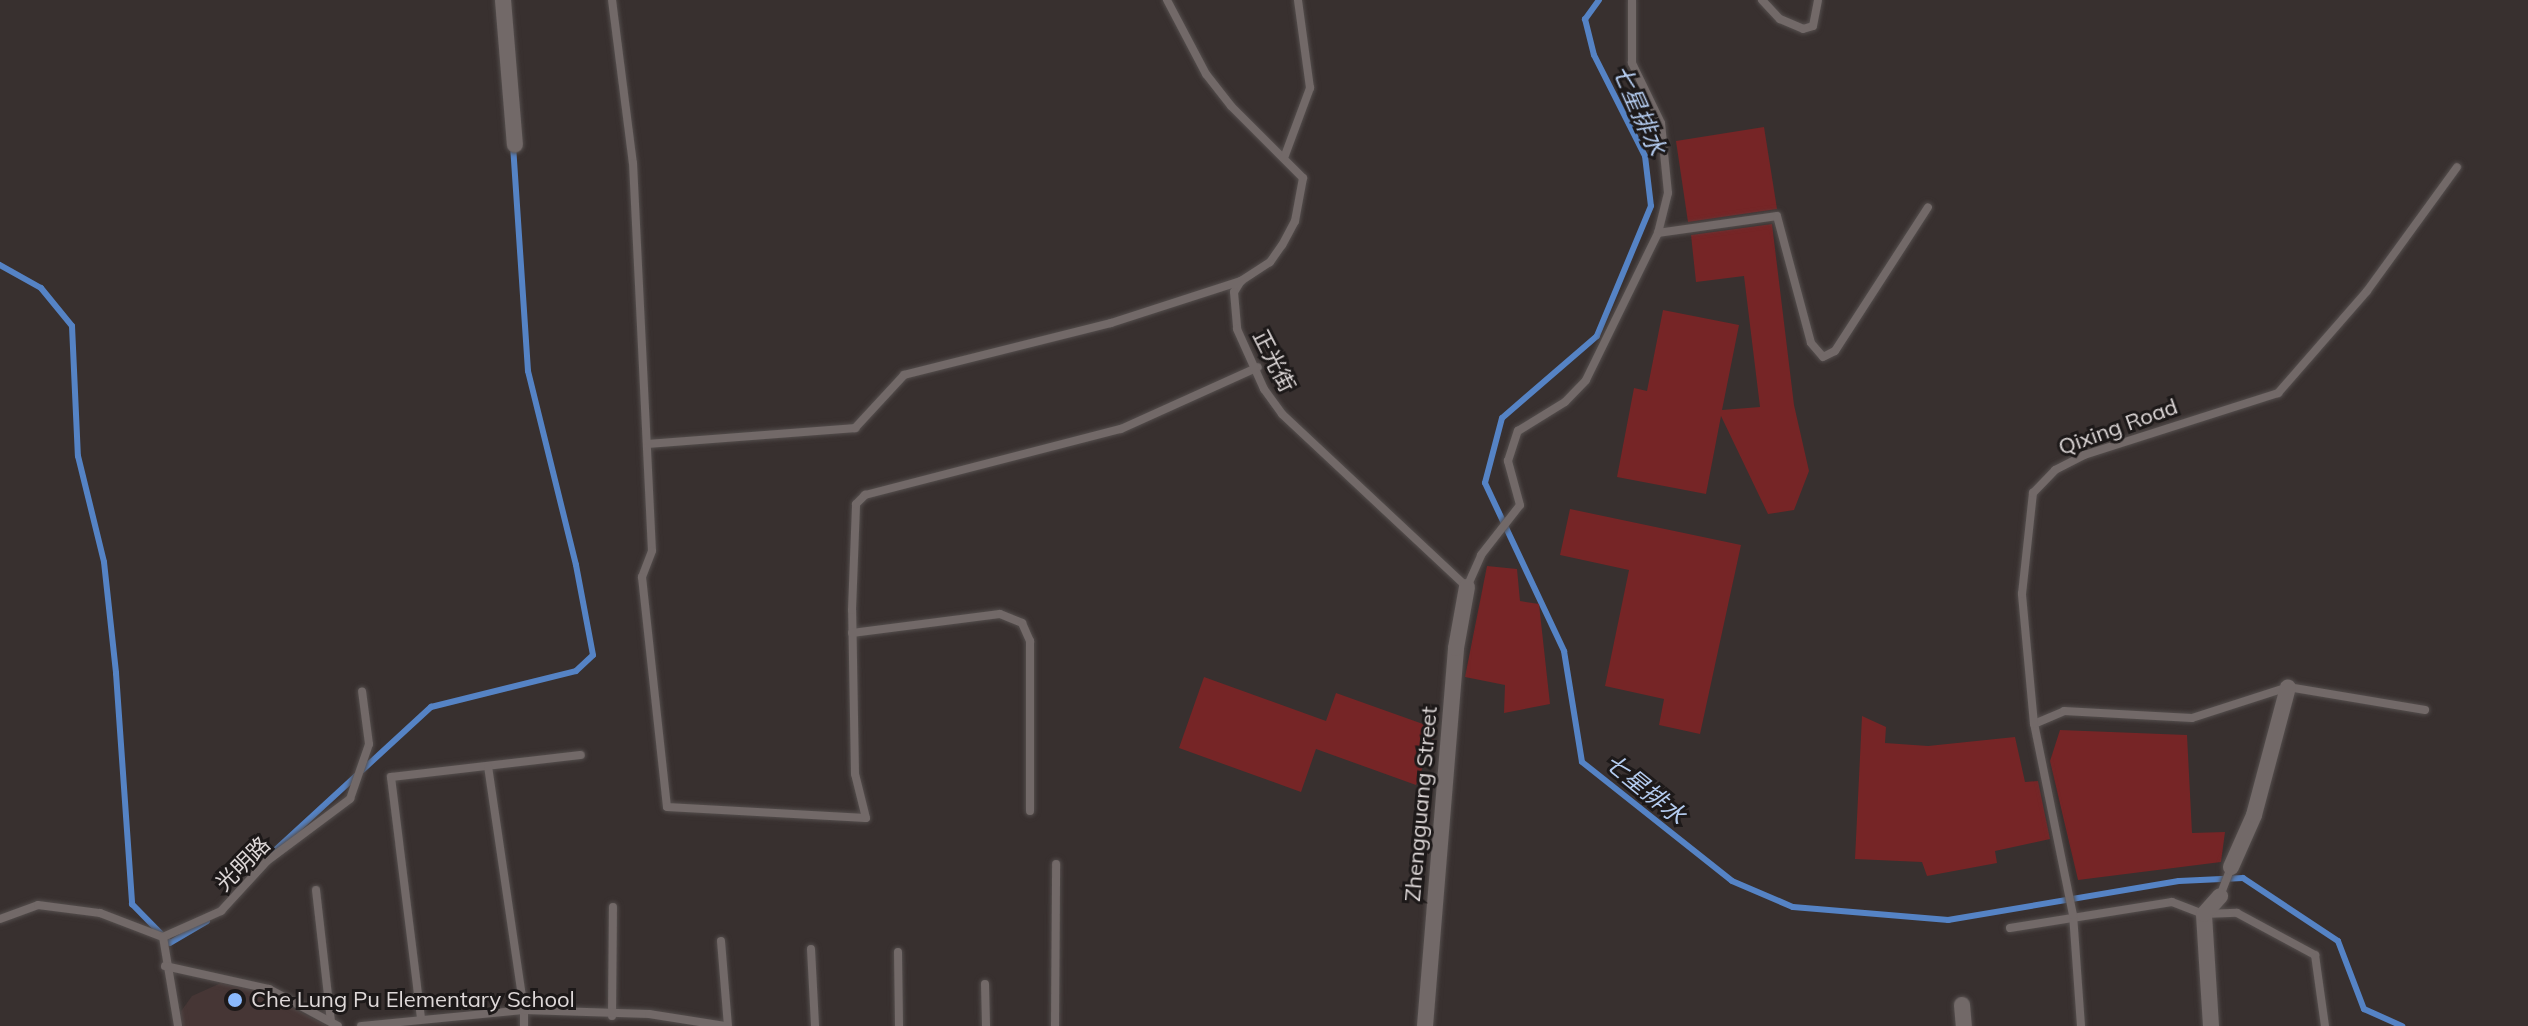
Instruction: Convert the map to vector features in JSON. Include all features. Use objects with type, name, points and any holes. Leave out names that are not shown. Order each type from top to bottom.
[{"type":"street","points":[[503,0],[515,145]]},
{"type":"street","name":"Zhengguang Street","points":[[1425,1026],[1456,648],[1467,587]]},
{"type":"street","points":[[2231,867],[2254,815],[2288,687]]},
{"type":"street","points":[[2211,1026],[2204,914],[2220,896]]},
{"type":"street","points":[[1962,1005],[1964,1026]]},
{"type":"lane","points":[[612,0],[633,163],[648,444],[646,488],[652,551],[642,577],[667,807],[866,818],[855,774],[852,633],[856,504],[865,495],[1121,429],[1258,367]]},
{"type":"lane","points":[[648,444],[855,428],[904,375],[1111,323],[1241,281],[1270,262],[1295,221],[1303,178],[1206,74],[1167,0]]},
{"type":"lane","points":[[1284,158],[1310,88],[1298,0]]},
{"type":"lane","points":[[1467,587],[1481,555],[1520,505],[1508,461],[1518,431],[1565,402],[1586,380],[1658,233],[1668,193],[1661,123],[1632,63],[1632,0]]},
{"type":"lane","points":[[1762,0],[1780,19],[1803,29],[1813,26],[1818,0]]},
{"type":"lane","name":"Qixing Road","points":[[2081,1026],[2073,913],[2034,724],[2022,594],[2033,493],[2055,470],[2084,455],[2278,393],[2367,291],[2457,167]]},
{"type":"lane","points":[[1658,233],[1777,216],[1811,343],[1823,357],[1835,351],[1928,207]]},
{"type":"lane","name":"正光街","points":[[1241,281],[1234,292],[1237,329],[1258,367],[1264,389],[1282,414],[1467,587]]},
{"type":"lane","points":[[852,633],[1000,614],[1022,623],[1030,641],[1030,811]]},
{"type":"lane","points":[[2034,724],[2064,711],[2192,718],[2288,687],[2425,710]]},
{"type":"lane","name":"光明路","points":[[163,937],[221,911],[267,861],[350,799],[369,744],[362,691]]},
{"type":"lane","points":[[421,1018],[391,777],[581,755]]},
{"type":"lane","points":[[488,767],[524,1026]]},
{"type":"lane","points":[[1055,1026],[1056,864]]},
{"type":"lane","points":[[2220,896],[2231,867]]},
{"type":"lane","points":[[316,890],[335,1024]]},
{"type":"lane","points":[[2010,928],[2073,913],[2172,902],[2204,914],[2237,913],[2315,955],[2325,1026]]},
{"type":"lane","points":[[0,919],[38,905],[100,913],[163,937],[165,966],[178,1026]]},
{"type":"lane","points":[[612,1016],[613,907]]},
{"type":"lane","points":[[361,1026],[524,1010],[726,1026],[721,941]]},
{"type":"lane","points":[[811,949],[815,1026]]},
{"type":"lane","points":[[898,952],[899,1026]]},
{"type":"lane","points":[[165,966],[269,989],[335,1024]]},
{"type":"lane","points":[[985,984],[986,1026]]},
{"type":"lane","points":[[630,1016],[630,1026]]},
{"type":"shaded area","name":"Che Lung Pu Elementary School","points":[[221,983],[258,991],[328,1026],[183,1026],[179,1014],[192,996]]},
{"type":"building","points":[[1764,127],[1777,209],[1688,222],[1676,141]]},
{"type":"building","points":[[1772,224],[1794,405],[1809,471],[1794,510],[1768,514],[1721,416],[1706,494],[1617,477],[1634,388],[1647,391],[1663,310],[1739,325],[1722,410],[1760,407],[1744,276],[1696,282],[1691,235]]},
{"type":"building","points":[[1570,509],[1741,545],[1700,734],[1659,725],[1664,699],[1605,686],[1629,570],[1560,555]]},
{"type":"building","points":[[1487,566],[1517,569],[1520,601],[1539,604],[1550,704],[1504,713],[1505,685],[1465,677]]},
{"type":"building","points":[[1204,677],[1326,721],[1336,693],[1437,729],[1416,785],[1316,749],[1301,792],[1179,748]]},
{"type":"building","points":[[1862,716],[1886,727],[1885,743],[1928,746],[2015,737],[2025,782],[2038,781],[2050,839],[1995,851],[1997,863],[1927,876],[1922,862],[1855,859]]},
{"type":"building","points":[[2060,730],[2187,735],[2192,833],[2225,832],[2221,862],[2078,880],[2050,761]]},
{"type":"waterway","name":"七星排水","points":[[1599,0],[1585,19],[1594,55],[1645,156],[1651,206],[1597,336],[1502,418],[1485,483],[1564,651],[1582,762],[1732,881],[1793,907],[1948,920],[2179,881],[2243,878],[2338,941],[2364,1009],[2402,1026]]},
{"type":"waterway","points":[[270,855],[431,707],[576,671],[593,655],[576,565],[528,371],[513,145]]},
{"type":"waterway","points":[[0,265],[41,288],[72,326],[78,456],[104,562],[116,673],[132,904],[170,943],[207,921]]},
{"type":"place","name":"Che Lung Pu Elementary School","points":[[235,1000]]}]
